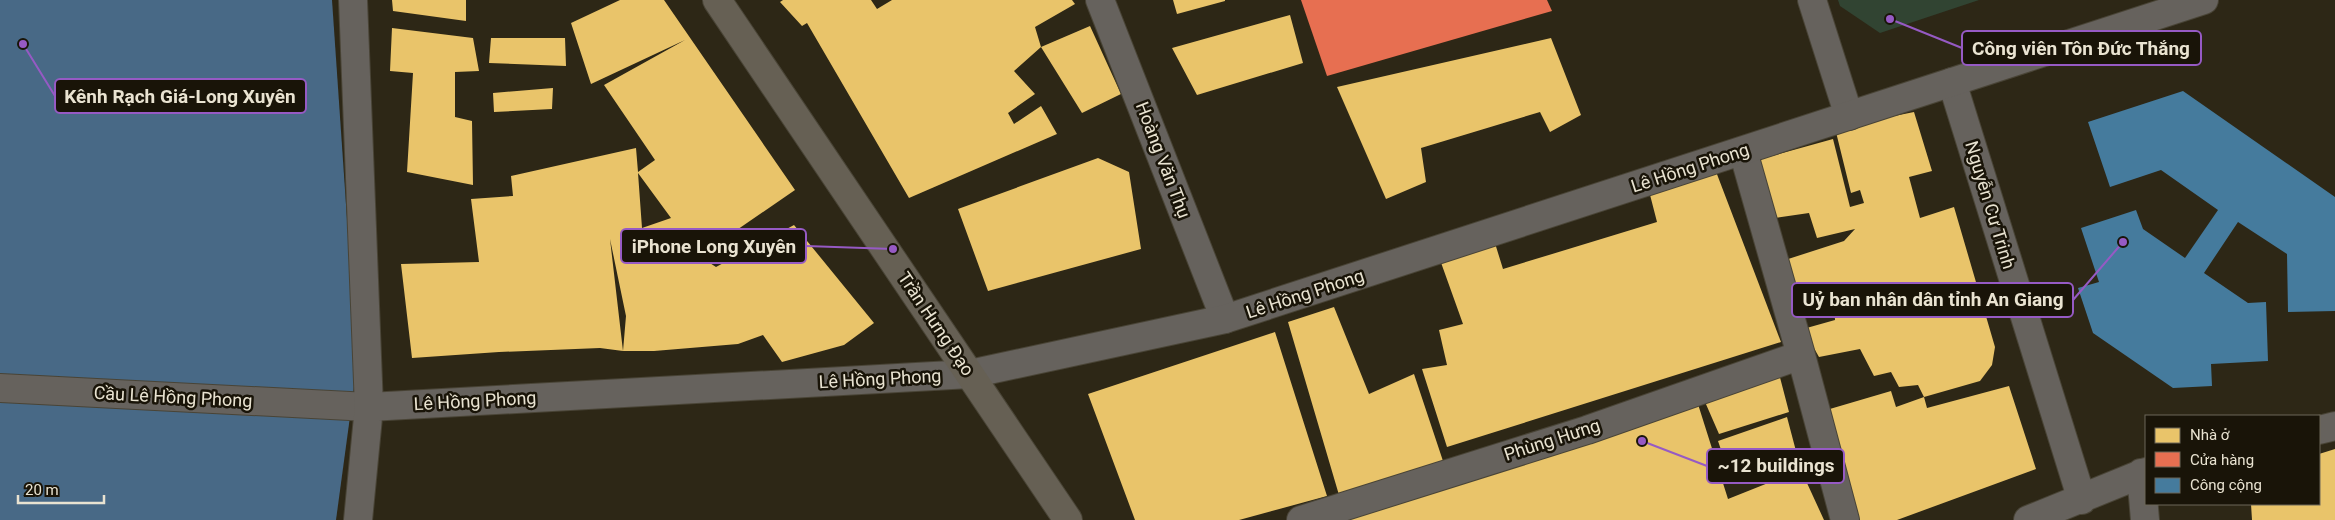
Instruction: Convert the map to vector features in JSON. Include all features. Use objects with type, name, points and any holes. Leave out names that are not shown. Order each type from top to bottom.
[{"type":"highway","name":"Trần Hưng Đạo","points":[[717,1],[1068,520]]},
{"type":"street","points":[[353,0],[358,520]]},
{"type":"street","name":"Hoàng Văn Thụ","points":[[1100,0],[1225,319]]},
{"type":"street","points":[[1812,0],[1849,116]]},
{"type":"street","name":"Lê Hồng Phong","points":[[357,406],[970,374],[1225,319],[2204,0]]},
{"type":"street","name":"Nguyễn Cư Trinh","points":[[1952,82],[2082,500]]},
{"type":"street","points":[[1743,151],[1801,355],[1845,520]]},
{"type":"street","name":"Phùng Hưng","points":[[1301,520],[1587,430],[1801,355]]},
{"type":"street","name":"Cầu Lê Hồng Phong","points":[[0,388],[357,406]]},
{"type":"street","points":[[2320,430],[2335,426]]},
{"type":"street","points":[[2028,520],[2082,500],[2144,473],[2145,520]]},
{"type":"green space","points":[[1838,0],[1979,0],[1880,33],[1840,6]]},
{"type":"water","points":[[0,0],[332,0],[357,365],[336,520],[0,520]]},
{"type":"building: Nhà ở","points":[[392,0],[466,0],[466,21],[393,11]]},
{"type":"building: Nhà ở","points":[[620,0],[664,0],[795,190],[699,256],[716,267],[794,225],[874,323],[844,345],[782,362],[763,335],[738,344],[654,351],[623,351],[600,348],[412,358],[401,264],[479,262],[471,199],[513,196],[511,176],[636,148],[638,172],[655,160],[604,85],[685,40],[591,84],[571,23]],"holes":[[[638,173],[671,218],[642,228]],[[610,239],[626,316],[623,351]]]},
{"type":"building: Nhà ở","points":[[783,0],[871,0],[877,9],[892,0],[1072,0],[1075,4],[1035,27],[1041,47],[1014,71],[1035,94],[1008,113],[1014,124],[1041,106],[1057,134],[909,198],[807,23],[802,26],[780,2]]},
{"type":"building: Nhà ở","points":[[1173,0],[1225,0],[1225,1],[1177,14]]},
{"type":"building: Nhà ở","points":[[1290,15],[1303,63],[1197,95],[1172,48]]},
{"type":"building: Nhà ở","points":[[1090,26],[1121,94],[1082,113],[1041,47]]},
{"type":"building: Nhà ở","points":[[392,28],[473,38],[479,71],[455,72],[455,117],[472,121],[473,185],[407,172],[413,73],[390,71]]},
{"type":"building: Nhà ở","points":[[491,38],[565,38],[566,66],[489,63]]},
{"type":"building: Nhà ở","points":[[1551,38],[1581,115],[1550,132],[1540,112],[1421,148],[1426,182],[1386,199],[1337,87]]},
{"type":"building: Nhà ở","points":[[553,88],[552,109],[494,112],[493,93]]},
{"type":"building: Nhà ở","points":[[1914,112],[1932,171],[1909,177],[1920,218],[1954,207],[1995,347],[1992,365],[1980,381],[1924,397],[1918,385],[1899,387],[1891,372],[1874,376],[1860,349],[1819,357],[1803,329],[1835,320],[1834,305],[1878,288],[1797,308],[1782,261],[1844,241],[1855,229],[1817,238],[1809,213],[1760,220],[1743,164],[1833,139],[1850,207],[1864,203],[1860,190],[1851,193],[1835,128]]},
{"type":"building: Nhà ở","points":[[1098,158],[1129,172],[1141,249],[988,291],[958,209]]},
{"type":"building: Nhà ở","points":[[1715,169],[1781,342],[1447,447],[1422,369],[1447,365],[1439,330],[1463,324],[1439,257],[1494,240],[1503,269],[1657,222],[1648,187]]},
{"type":"building: Nhà ở","points":[[1334,307],[1369,394],[1414,374],[1444,464],[1339,495],[1288,322]]},
{"type":"building: Nhà ở","points":[[1275,332],[1327,496],[1239,520],[1135,520],[1088,394]]},
{"type":"building: Nhà ở","points":[[1777,366],[1789,412],[1719,434],[1702,395]]},
{"type":"building: Nhà ở","points":[[2009,386],[2036,469],[1897,520],[1854,520],[1823,411],[1891,391],[1896,407],[1924,397],[1927,408]]},
{"type":"building: Nhà ở","points":[[1697,401],[1728,499],[1801,470],[1824,520],[1342,520]]},
{"type":"building: Nhà ở","points":[[1787,417],[1801,470],[1732,482],[1718,441]]},
{"type":"building: Nhà ở","points":[[2335,449],[2335,520],[2252,520],[2251,505],[2320,505],[2320,454]]},
{"type":"building: Cửa hàng","points":[[1301,0],[1547,0],[1552,11],[1327,76]]},
{"type":"building: Công cộng","points":[[2183,91],[2335,197],[2335,311],[2288,312],[2287,254],[2238,222],[2204,273],[2248,303],[2266,302],[2268,361],[2211,364],[2212,386],[2173,388],[2093,333],[2078,288],[2099,282],[2081,228],[2136,210],[2143,229],[2185,258],[2218,210],[2161,170],[2110,187],[2088,122]]},
{"type":"place","name":"Công viên Tôn Đức Thắng","points":[[1890,19]]},
{"type":"place","name":"Kênh Rạch Giá-Long Xuyên","points":[[23,44]]},
{"type":"place","name":"Uỷ ban nhân dân tỉnh An Giang","points":[[2123,242]]},
{"type":"place","name":"iPhone Long Xuyên","points":[[893,249]]},
{"type":"place","name":"~12 buildings","points":[[1642,441]]}]
